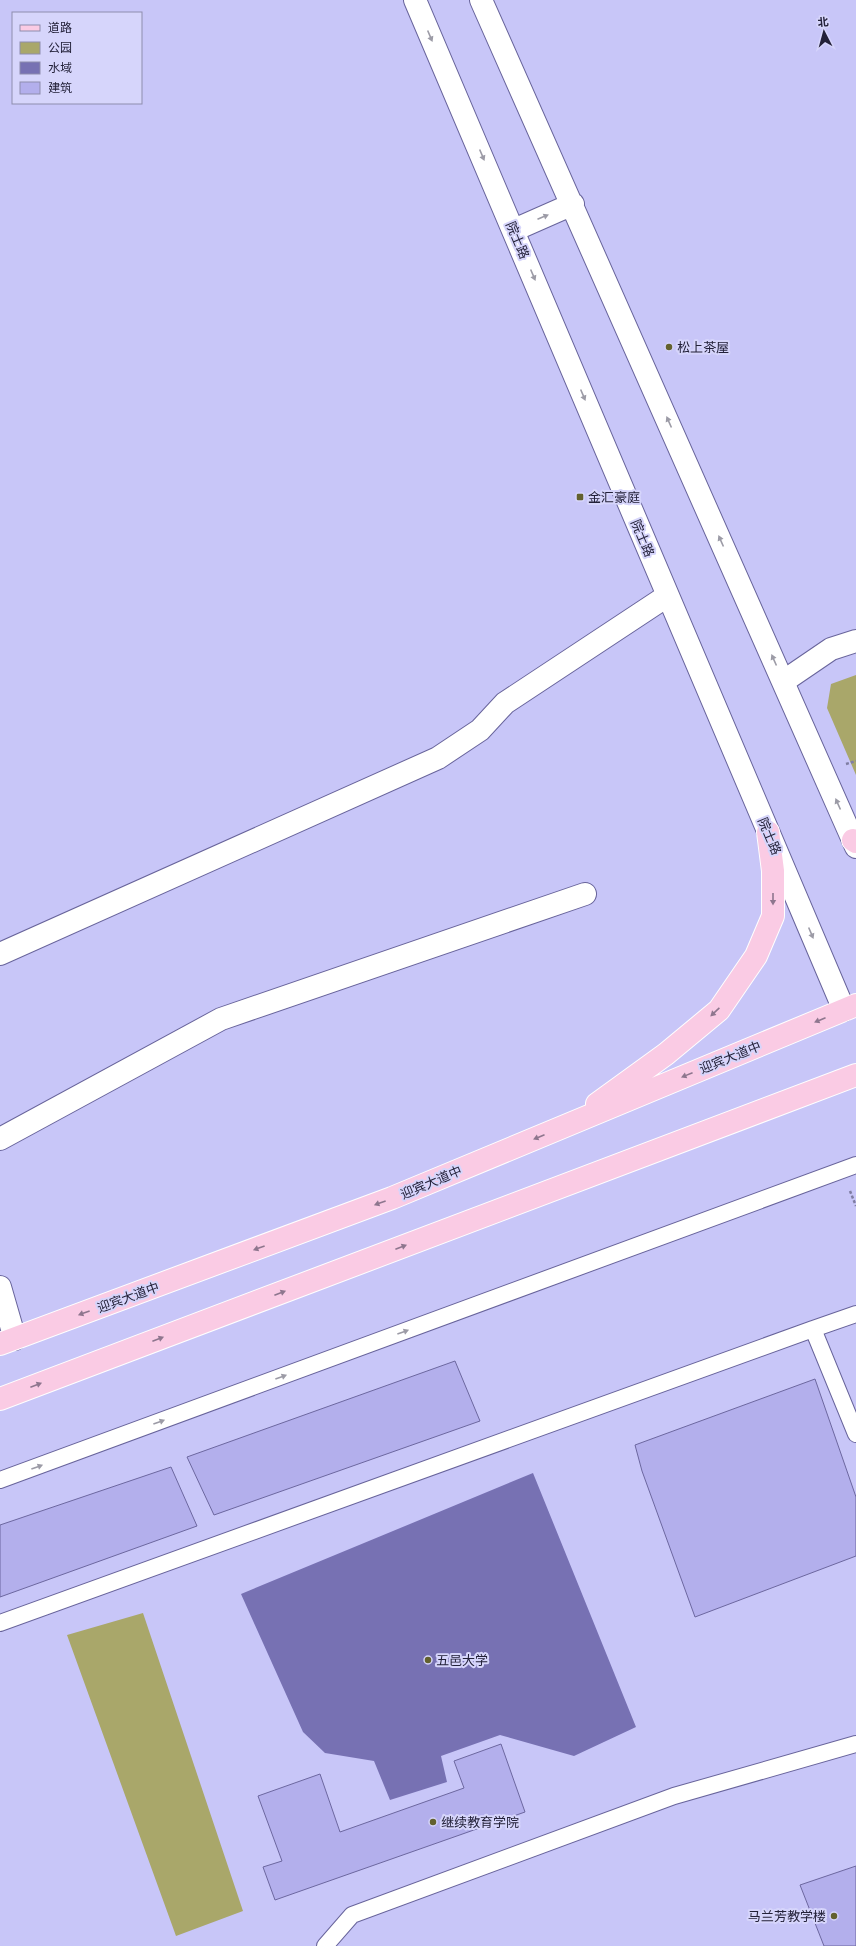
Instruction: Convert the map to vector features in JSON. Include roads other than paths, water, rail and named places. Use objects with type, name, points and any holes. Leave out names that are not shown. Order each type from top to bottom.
[{"type":"main road","name":"院士路","points":[[415,0],[514,230],[667,596],[768,832],[852,1012]]},
{"type":"main road","points":[[481,0],[573,204],[855,843]]},
{"type":"main road","points":[[514,230],[573,204]]},
{"type":"main road","points":[[0,954],[438,758],[480,730],[506,702],[667,596]]},
{"type":"main road","points":[[784,682],[831,649],[856,641]]},
{"type":"main road","points":[[575,1122],[622,1085],[666,1054],[718,1010],[756,956],[773,916],[773,870],[768,832]]},
{"type":"main road","points":[[0,1139],[221,1019],[585,894]]},
{"type":"main road","name":"迎宾大道中","points":[[8,1342],[392,1198],[575,1122],[852,1012]]},
{"type":"main road","points":[[0,1399],[856,1075]]},
{"type":"main road","points":[[0,1287],[8,1342]]},
{"type":"lane","points":[[0,1480],[856,1165]]},
{"type":"lane","points":[[0,1623],[856,1314]]},
{"type":"lane","points":[[813,1329],[856,1434]]},
{"type":"lane","points":[[325,1946],[352,1915],[674,1796],[856,1744]]},
{"type":"water","points":[[533,1473],[636,1727],[574,1756],[500,1735],[441,1756],[447,1782],[390,1800],[374,1761],[325,1753],[303,1732],[241,1594]]},
{"type":"place","name":"松上茶屋","points":[[669,347]]},
{"type":"place","name":"金汇豪庭","points":[[580,497]]},
{"type":"place","name":"五邑大学","points":[[428,1660]]},
{"type":"place","name":"继续教育学院","points":[[433,1822]]},
{"type":"place","name":"马兰芳教学楼","points":[[834,1916]]}]
